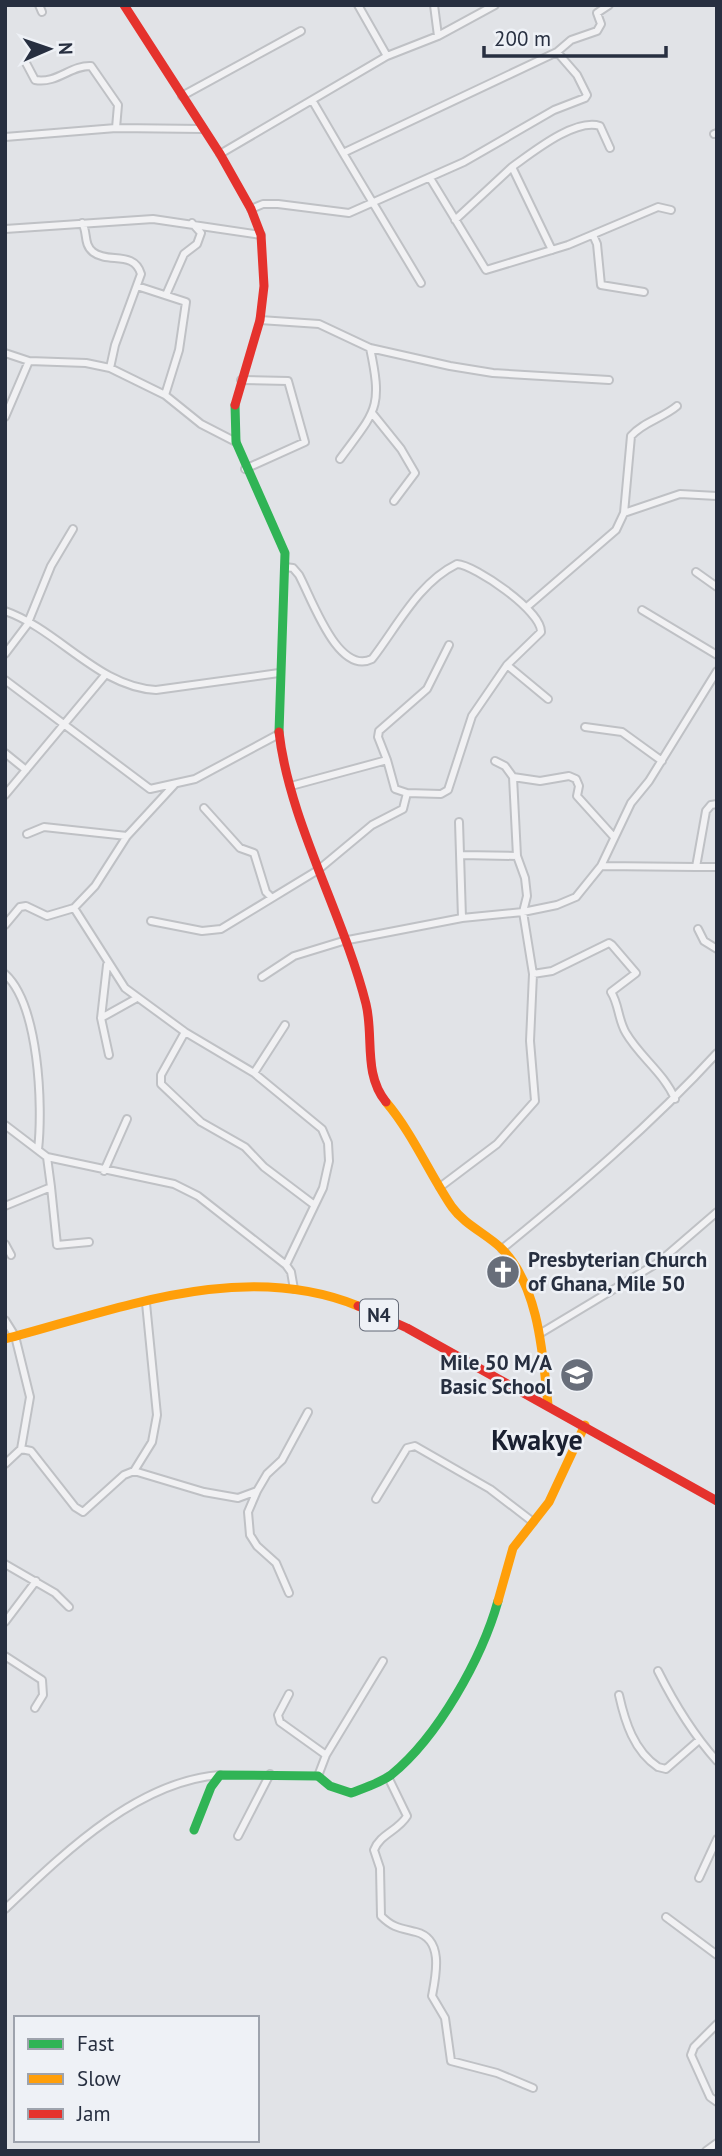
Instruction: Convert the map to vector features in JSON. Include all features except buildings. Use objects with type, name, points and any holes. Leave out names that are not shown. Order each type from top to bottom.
[{"type":"main road","points":[[124,5],[220,154],[251,209],[261,235],[264,276],[260,320],[239,380],[233,420],[236,442],[245,469],[283,547],[285,567],[279,673],[279,734],[291,786],[366,1005],[373,1078],[378,1092],[398,1116],[440,1187],[467,1224],[502,1249],[526,1288],[541,1332],[548,1405]]},
{"type":"main road","name":"N4","points":[[10,1337],[146,1303],[250,1286],[327,1293],[367,1309],[548,1405],[717,1501]]},
{"type":"main road","points":[[194,1830],[211,1787],[220,1775],[318,1776],[330,1786],[351,1793],[388,1777],[418,1748],[469,1674],[490,1632],[508,1560],[549,1502],[585,1425]]},
{"type":"street","points":[[358,5],[387,56]]},
{"type":"street","points":[[434,5],[438,36]]},
{"type":"street","points":[[220,154],[387,56],[438,36],[495,5]]},
{"type":"street","points":[[343,153],[557,52],[571,40],[597,31],[601,24],[597,13],[609,5]]},
{"type":"street","points":[[182,96],[302,31]]},
{"type":"street","points":[[251,209],[263,204],[278,204],[349,213],[484,153],[554,110],[585,98],[587,95],[578,75],[557,52]]},
{"type":"street","points":[[26,63],[35,80],[44,82],[83,66],[91,66],[118,105],[116,128]]},
{"type":"street","points":[[312,100],[421,283]]},
{"type":"street","points":[[455,220],[512,167],[550,139],[591,123],[600,126],[610,148]]},
{"type":"street","points":[[5,136],[116,128],[203,129]]},
{"type":"street","points":[[512,167],[552,250]]},
{"type":"street","points":[[430,178],[486,270],[552,250],[659,207],[671,210]]},
{"type":"street","points":[[5,229],[153,219],[192,223],[238,234],[261,235]]},
{"type":"street","points":[[82,222],[86,230],[86,242],[94,253],[125,259],[137,265],[141,274],[115,345],[110,368]]},
{"type":"street","points":[[166,295],[184,254],[199,239],[201,233],[192,223]]},
{"type":"street","points":[[593,235],[597,244],[601,285],[644,292]]},
{"type":"street","points":[[137,286],[183,298],[186,309],[165,395]]},
{"type":"street","points":[[260,320],[319,324],[370,348],[410,359],[493,373],[609,380]]},
{"type":"street","points":[[340,459],[372,413],[378,395],[370,348]]},
{"type":"street","points":[[5,353],[29,361],[86,363],[110,368],[165,395],[201,424],[236,442]]},
{"type":"street","points":[[5,417],[29,361]]},
{"type":"street","points":[[239,380],[288,381],[305,442],[245,469]]},
{"type":"street","points":[[528,606],[546,594],[616,530],[624,513],[631,436],[638,428],[659,419],[677,406]]},
{"type":"street","points":[[372,413],[401,449],[415,473],[394,501]]},
{"type":"street","points":[[624,513],[680,494],[717,496]]},
{"type":"street","points":[[5,654],[14,645],[29,619],[51,566],[73,529]]},
{"type":"street","points":[[285,567],[293,568],[299,575],[337,648],[356,663],[372,659],[408,607],[457,564],[469,567],[528,606],[541,626],[541,632],[507,665],[472,716],[448,790],[441,794],[407,793],[395,789],[378,737],[379,731],[427,689],[449,645]]},
{"type":"street","points":[[696,572],[717,587]]},
{"type":"street","points":[[642,610],[717,655]]},
{"type":"street","points":[[5,611],[29,619],[106,674],[138,689],[156,690],[279,673]]},
{"type":"street","points":[[507,665],[548,699]]},
{"type":"street","points":[[262,977],[294,956],[344,941],[462,918],[523,912],[557,905],[576,897],[601,866],[613,835],[631,803],[662,761],[717,671]]},
{"type":"street","points":[[5,795],[62,723],[82,705],[106,674]]},
{"type":"street","points":[[5,680],[150,789],[175,784],[209,772],[279,734]]},
{"type":"street","points":[[585,727],[622,733],[662,761]]},
{"type":"street","points":[[5,753],[26,770]]},
{"type":"street","points":[[291,786],[387,760]]},
{"type":"street","points":[[440,1187],[497,1144],[531,1109],[535,1101],[530,1041],[533,974],[523,912],[527,896],[525,878],[517,856],[513,777],[505,766],[495,761]]},
{"type":"street","points":[[513,777],[540,781],[569,776],[576,779],[579,786],[577,796],[613,835]]},
{"type":"street","points":[[5,925],[20,907],[26,906],[47,916],[74,908],[95,886],[127,836],[175,784]]},
{"type":"street","points":[[151,921],[202,931],[221,929],[270,896],[318,870],[372,825],[403,809],[407,793]]},
{"type":"street","points":[[696,867],[706,811],[711,805],[717,804]]},
{"type":"street","points":[[204,808],[240,848],[254,853],[266,892],[270,896]]},
{"type":"street","points":[[459,822],[462,918]]},
{"type":"street","points":[[27,834],[44,828],[127,836]]},
{"type":"street","points":[[461,855],[517,856]]},
{"type":"street","points":[[601,866],[717,867]]},
{"type":"street","points":[[74,908],[125,988],[185,1031],[254,1073],[322,1129],[328,1143],[329,1161],[323,1188],[286,1265]]},
{"type":"street","points":[[698,929],[704,941],[717,949]]},
{"type":"street","points":[[533,974],[552,971],[609,943],[612,945],[636,973],[611,992],[622,1025],[636,1048],[663,1076],[675,1099]]},
{"type":"street","points":[[107,963],[101,1018],[109,1055]]},
{"type":"street","points":[[5,974],[20,991],[29,1026],[39,1100],[38,1150]]},
{"type":"street","points":[[101,1018],[137,998]]},
{"type":"street","points":[[254,1073],[285,1025]]},
{"type":"street","points":[[185,1031],[161,1075],[161,1084],[201,1122],[245,1147],[264,1167],[313,1204]]},
{"type":"street","points":[[502,1249],[574,1190],[675,1099],[717,1053]]},
{"type":"street","points":[[104,1171],[127,1119]]},
{"type":"street","points":[[5,1125],[47,1157],[77,1161],[104,1171],[161,1179],[198,1196],[286,1265],[291,1272],[295,1290]]},
{"type":"street","points":[[47,1157],[57,1245],[89,1242]]},
{"type":"street","points":[[5,1206],[51,1187]]},
{"type":"street","points":[[541,1332],[659,1262],[717,1212]]},
{"type":"street","points":[[5,1244],[11,1255]]},
{"type":"street","points":[[21,1449],[31,1451],[75,1507],[83,1512],[124,1475],[134,1471],[152,1442],[157,1415],[146,1303]]},
{"type":"street","points":[[5,1320],[30,1397],[21,1449],[5,1464]]},
{"type":"street","points":[[289,1593],[276,1563],[257,1546],[250,1535],[248,1512],[267,1474],[282,1460],[308,1412]]},
{"type":"street","points":[[376,1499],[407,1448],[415,1446],[490,1489],[533,1522]]},
{"type":"street","points":[[134,1471],[204,1492],[238,1498],[257,1491]]},
{"type":"street","points":[[238,1498],[248,1512]]},
{"type":"street","points":[[5,1564],[36,1581],[69,1607]]},
{"type":"street","points":[[5,1622],[36,1581]]},
{"type":"street","points":[[5,1656],[42,1680],[43,1695],[35,1708]]},
{"type":"street","points":[[318,1776],[326,1755],[383,1661]]},
{"type":"street","points":[[658,1671],[677,1709],[698,1741],[717,1761]]},
{"type":"street","points":[[289,1694],[278,1715],[279,1723],[326,1755]]},
{"type":"street","points":[[619,1695],[626,1723],[636,1744],[657,1768],[666,1769],[698,1741]]},
{"type":"street","points":[[238,1836],[270,1774]]},
{"type":"street","points":[[5,1909],[68,1848],[151,1795],[195,1776],[220,1775]]},
{"type":"street","points":[[388,1777],[407,1816],[402,1825],[376,1844],[374,1850],[380,1868],[381,1916],[390,1926],[422,1934],[435,1951],[438,1967],[432,1996],[445,2018],[451,2061],[497,2073],[533,2088]]},
{"type":"street","points":[[699,1878],[717,1839]]},
{"type":"street","points":[[666,1917],[717,1955]]},
{"type":"street","points":[[717,2025],[694,2048],[691,2055],[710,2097],[717,2102]]},
{"type":"street","points":[[706,2151],[717,2143]]},
{"type":"traffic: fast","points":[[235,405],[236,442],[285,553],[279,732]]},
{"type":"traffic: fast","points":[[194,1830],[211,1787],[220,1775],[318,1776],[330,1786],[351,1793],[391,1775],[425,1740],[456,1695],[481,1647],[498,1601]]},
{"type":"traffic: slow","points":[[386,1102],[452,1207],[463,1219],[501,1248],[524,1281],[537,1322],[548,1405]]},
{"type":"traffic: slow","points":[[5,1339],[136,1303],[226,1288],[270,1287],[314,1293],[358,1306]]},
{"type":"traffic: slow","points":[[498,1601],[513,1548],[549,1502],[585,1425]]},
{"type":"traffic: jam","points":[[124,5],[220,154],[251,209],[261,235],[264,286],[260,320],[235,405]]},
{"type":"traffic: jam","points":[[279,732],[294,800],[345,937],[366,1004],[374,1079],[386,1102]]},
{"type":"traffic: jam","points":[[358,1306],[407,1328],[717,1501]]},
{"type":"place","name":"Presbyterian Church of Ghana, Mile 50","points":[[503,1272]]},
{"type":"place","name":"Mile 50 M/A Basic School","points":[[577,1375]]},
{"type":"district","name":"Kwakye","points":[[537,1440]]}]
